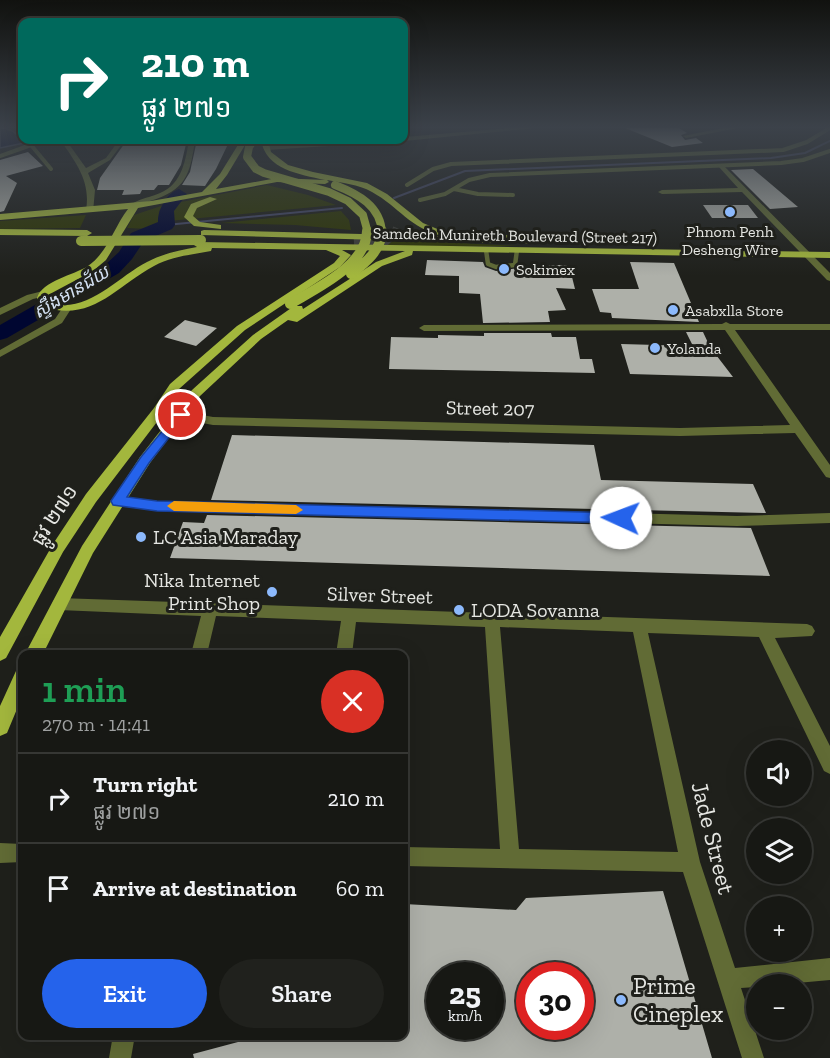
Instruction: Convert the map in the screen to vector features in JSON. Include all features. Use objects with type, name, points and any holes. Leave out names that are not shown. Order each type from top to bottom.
[{"type":"main road","points":[[191,197],[219,183],[222,177]]},
{"type":"main road","points":[[36,650],[87,550],[117,501],[196,393],[257,337],[345,268],[359,255],[366,243],[368,226],[360,211],[328,184],[282,177]]},
{"type":"main road","points":[[303,177],[376,198],[393,216]]},
{"type":"main road","points":[[159,411],[248,333],[366,262],[377,251],[383,236],[382,220],[372,204],[353,192],[313,177]]},
{"type":"main road","points":[[0,217],[151,204],[277,180],[328,184]]},
{"type":"main road","points":[[336,236],[292,229],[197,224],[191,220],[189,213],[200,203],[253,190],[356,183],[376,190],[413,222],[429,230],[452,234],[497,235],[532,241]]},
{"type":"main road","points":[[135,206],[123,219],[104,257],[89,269],[44,294],[42,298],[46,305],[66,309],[90,303],[149,264],[168,257],[198,250],[258,246]]},
{"type":"main road","points":[[0,232],[84,237],[114,245],[201,239],[354,243]]},
{"type":"main road","name":"Samdech Munireth Boulevard (Street 217)","points":[[201,239],[336,236],[830,246]]},
{"type":"main road","points":[[0,241],[84,237]]},
{"type":"main road","name":"Samdech Munireth Boulevard (Street 217)","points":[[201,239],[258,246],[322,248],[830,255]]},
{"type":"main road","points":[[159,411],[174,387],[220,344],[337,265],[346,255],[322,248]]},
{"type":"main road","points":[[181,415],[266,339],[363,274],[397,256],[444,249]]},
{"type":"main road","name":"ផ្លូវ ២៧១","points":[[0,653],[4,636],[58,548],[91,498],[159,411]]},
{"type":"main road","points":[[0,727],[18,686]]},
{"type":"street","points":[[87,177],[90,210]]},
{"type":"street","points":[[135,206],[141,201],[175,189],[183,177]]},
{"type":"street","points":[[733,177],[830,278]]},
{"type":"street","points":[[662,192],[746,190]]},
{"type":"street","points":[[0,312],[30,297],[44,294]]},
{"type":"street","points":[[0,354],[59,321],[66,309]]},
{"type":"street","points":[[726,326],[830,474]]},
{"type":"street","points":[[424,328],[830,327]]},
{"type":"street","name":"Street 207","points":[[181,415],[213,421],[680,432],[799,429]]},
{"type":"street","points":[[117,501],[157,506],[737,521],[830,518]]},
{"type":"street","name":"Silver Street","points":[[59,604],[639,627],[807,631]]},
{"type":"street","points":[[200,650],[210,610]]},
{"type":"street","points":[[345,650],[348,615]]},
{"type":"street","points":[[492,621],[510,859]]},
{"type":"street","name":"Jade Street","points":[[639,627],[690,862],[753,1058]]},
{"type":"street","points":[[764,631],[830,765]]},
{"type":"street","points":[[0,853],[18,853]]},
{"type":"street","points":[[408,857],[690,862]]},
{"type":"street","points":[[728,979],[830,969]]},
{"type":"street","points":[[120,1058],[123,1040]]},
{"type":"lane","points":[[407,185],[419,177]]},
{"type":"lane","points":[[420,200],[480,177]]},
{"type":"lane","points":[[454,189],[478,194],[513,195]]},
{"type":"lane","points":[[486,250],[488,264],[496,267],[515,265],[517,250]]},
{"type":"green space","points":[[267,185],[308,195],[336,205],[169,221],[176,203]]},
{"type":"green space","points":[[164,205],[159,211],[158,225],[149,229],[127,228],[134,215]]},
{"type":"green space","points":[[341,211],[349,220],[351,230],[295,225],[221,223]]},
{"type":"green space","points":[[86,215],[80,228],[0,229],[0,221]]},
{"type":"green space","points":[[396,240],[521,246],[383,246]]},
{"type":"building","points":[[0,177],[8,177],[17,183],[4,211],[0,212]]},
{"type":"building","points":[[174,177],[169,185],[158,185],[154,190],[142,190],[140,194],[122,195],[124,190],[97,190],[100,178]]},
{"type":"building","points":[[187,177],[211,177],[205,186],[182,185]]},
{"type":"building","points":[[738,177],[763,177],[798,207],[770,209]]},
{"type":"building","name":"Phnom Penh Desheng Wire","points":[[703,205],[748,205],[758,218],[712,218]]},
{"type":"building","points":[[427,260],[483,262],[485,267],[496,271],[541,268],[540,265],[569,265],[575,289],[556,288],[566,310],[548,311],[550,322],[483,323],[480,294],[459,293],[459,276],[425,275]]},
{"type":"building","points":[[630,262],[674,263],[699,322],[612,318],[611,313],[600,312],[592,289],[639,289]]},
{"type":"building","points":[[185,320],[217,328],[196,346],[164,337]]},
{"type":"building","points":[[686,332],[703,332],[710,347],[733,377],[630,374],[621,344],[693,346]]},
{"type":"building","points":[[484,333],[551,333],[552,337],[576,337],[580,359],[592,359],[595,373],[389,369],[391,337],[438,338],[438,335],[484,336]]},
{"type":"building","points":[[232,435],[594,445],[601,480],[753,484],[766,513],[211,500]]},
{"type":"building","points":[[207,515],[751,528],[770,576],[170,558],[183,522],[204,523]]},
{"type":"building","points":[[663,891],[712,1058],[194,1058],[193,1054],[238,1042],[238,1040],[408,1040],[408,904],[516,910],[526,898]]},
{"type":"waterway","points":[[394,198],[448,177]]},
{"type":"waterway","name":"ស្ទឹងមានជ័យ","points":[[0,334],[112,269],[126,255],[137,237],[166,225],[166,211],[179,194]]},
{"type":"waterway","points":[[166,225],[342,208]]},
{"type":"tunnel","points":[[395,233],[397,228]]},
{"type":"tunnel","points":[[354,243],[385,241],[395,231]]},
{"type":"slow traffic","points":[[174,506],[296,510]]},
{"type":"place","name":"Phnom Penh Desheng Wire","points":[[730,212]]},
{"type":"place","name":"Sokimex","points":[[504,269]]},
{"type":"place","name":"Asabxlla Store","points":[[673,310]]},
{"type":"place","name":"Yolanda","points":[[655,348]]},
{"type":"place","name":"LC Asia Maraday","points":[[141,537]]},
{"type":"place","name":"Nika Internet Print Shop","points":[[272,592]]},
{"type":"place","name":"LODA Sovanna","points":[[459,610]]},
{"type":"place","name":"Prime Cineplex","points":[[621,1000]]},
{"type":"route","points":[[181,415],[145,460],[117,501],[157,506],[621,518]]}]
